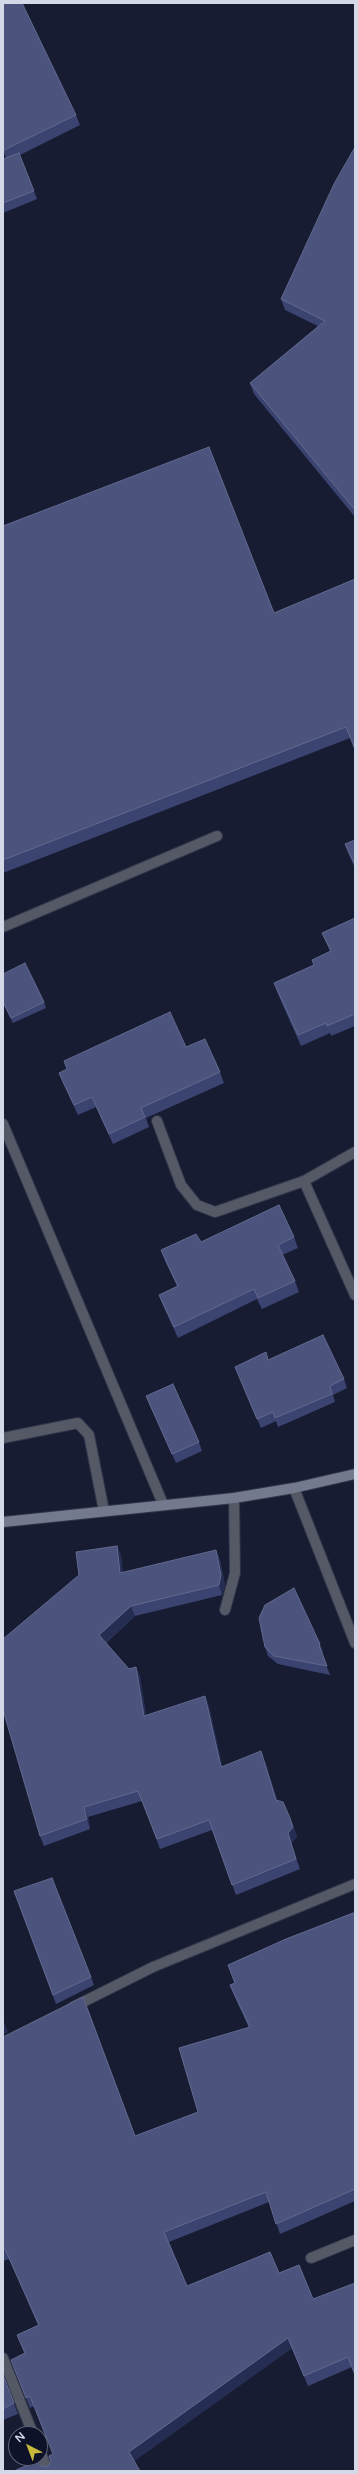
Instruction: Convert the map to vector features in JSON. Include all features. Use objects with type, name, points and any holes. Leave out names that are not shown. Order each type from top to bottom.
[{"type":"street","points":[[3,927],[217,836]]},
{"type":"street","points":[[157,1121],[181,1185],[197,1205],[215,1212],[304,1181],[355,1152]]},
{"type":"street","points":[[3,1124],[163,1504]]},
{"type":"street","points":[[304,1181],[355,1295]]},
{"type":"street","points":[[3,1438],[78,1423],[88,1435],[104,1511]]},
{"type":"street","points":[[3,1522],[163,1504],[234,1498],[294,1488],[355,1474]]},
{"type":"street","points":[[294,1488],[355,1643]]},
{"type":"street","points":[[225,1610],[235,1573],[234,1498]]},
{"type":"street","points":[[65,2011],[153,1966],[355,1884]]},
{"type":"street","points":[[311,2258],[355,2240]]},
{"type":"street","points":[[3,2358],[30,2426]]},
{"type":"building","points":[[3,3],[22,3],[76,115],[4,150],[3,149]]},
{"type":"building","points":[[355,147],[355,510],[250,383],[325,321],[281,299],[334,184]]},
{"type":"building","points":[[19,153],[34,191],[3,203],[3,159]]},
{"type":"building","points":[[209,447],[274,613],[355,579],[355,749],[346,727],[3,860],[3,526]]},
{"type":"building","points":[[355,840],[355,865],[345,844]]},
{"type":"building","points":[[355,918],[355,1014],[327,1026],[326,1023],[298,1035],[274,983],[314,965],[312,960],[331,951],[322,933]]},
{"type":"building","points":[[25,963],[44,1002],[11,1018],[3,1002],[3,974]]},
{"type":"building","points":[[170,1012],[186,1047],[205,1039],[220,1072],[141,1108],[145,1117],[109,1134],[92,1097],[74,1105],[59,1073],[67,1069],[64,1061]]},
{"type":"building","points":[[279,1205],[294,1237],[278,1245],[295,1281],[258,1298],[254,1289],[174,1327],[159,1295],[178,1286],[161,1250],[196,1234],[201,1242]]},
{"type":"building","points":[[323,1335],[344,1379],[330,1386],[332,1394],[275,1418],[273,1412],[257,1419],[235,1367],[266,1352],[268,1360]]},
{"type":"building","points":[[173,1384],[199,1442],[172,1454],[146,1396]]},
{"type":"building","points":[[117,1546],[120,1573],[216,1550],[221,1575],[219,1585],[131,1606],[99,1635],[129,1669],[136,1667],[144,1716],[205,1696],[221,1767],[261,1751],[276,1800],[283,1802],[293,1827],[288,1833],[296,1859],[232,1885],[209,1820],[157,1839],[138,1791],[84,1807],[87,1819],[40,1836],[3,1710],[3,1639],[79,1575],[76,1552]]},
{"type":"building","points":[[294,1588],[320,1644],[319,1645],[327,1666],[274,1656],[265,1647],[259,1618],[265,1605]]},
{"type":"building","points":[[52,1878],[91,1977],[53,1995],[14,1891]]},
{"type":"building","points":[[353,1913],[355,1918],[355,2189],[276,2224],[266,2192],[164,2232],[187,2286],[270,2252],[279,2273],[299,2265],[313,2299],[355,2283],[355,2375],[348,2357],[304,2376],[288,2338],[129,2452],[140,2471],[14,2471],[26,2466],[47,2467],[51,2462],[49,2456],[53,2454],[48,2441],[48,2426],[42,2426],[30,2396],[26,2398],[11,2360],[25,2353],[17,2335],[39,2325],[5,2249],[3,2250],[3,2037],[83,1997],[135,2136],[198,2112],[179,2048],[250,2027],[230,1985],[235,1983],[228,1965],[286,1939]]},
{"type":"building","points":[[3,2375],[14,2403],[3,2409]]}]
